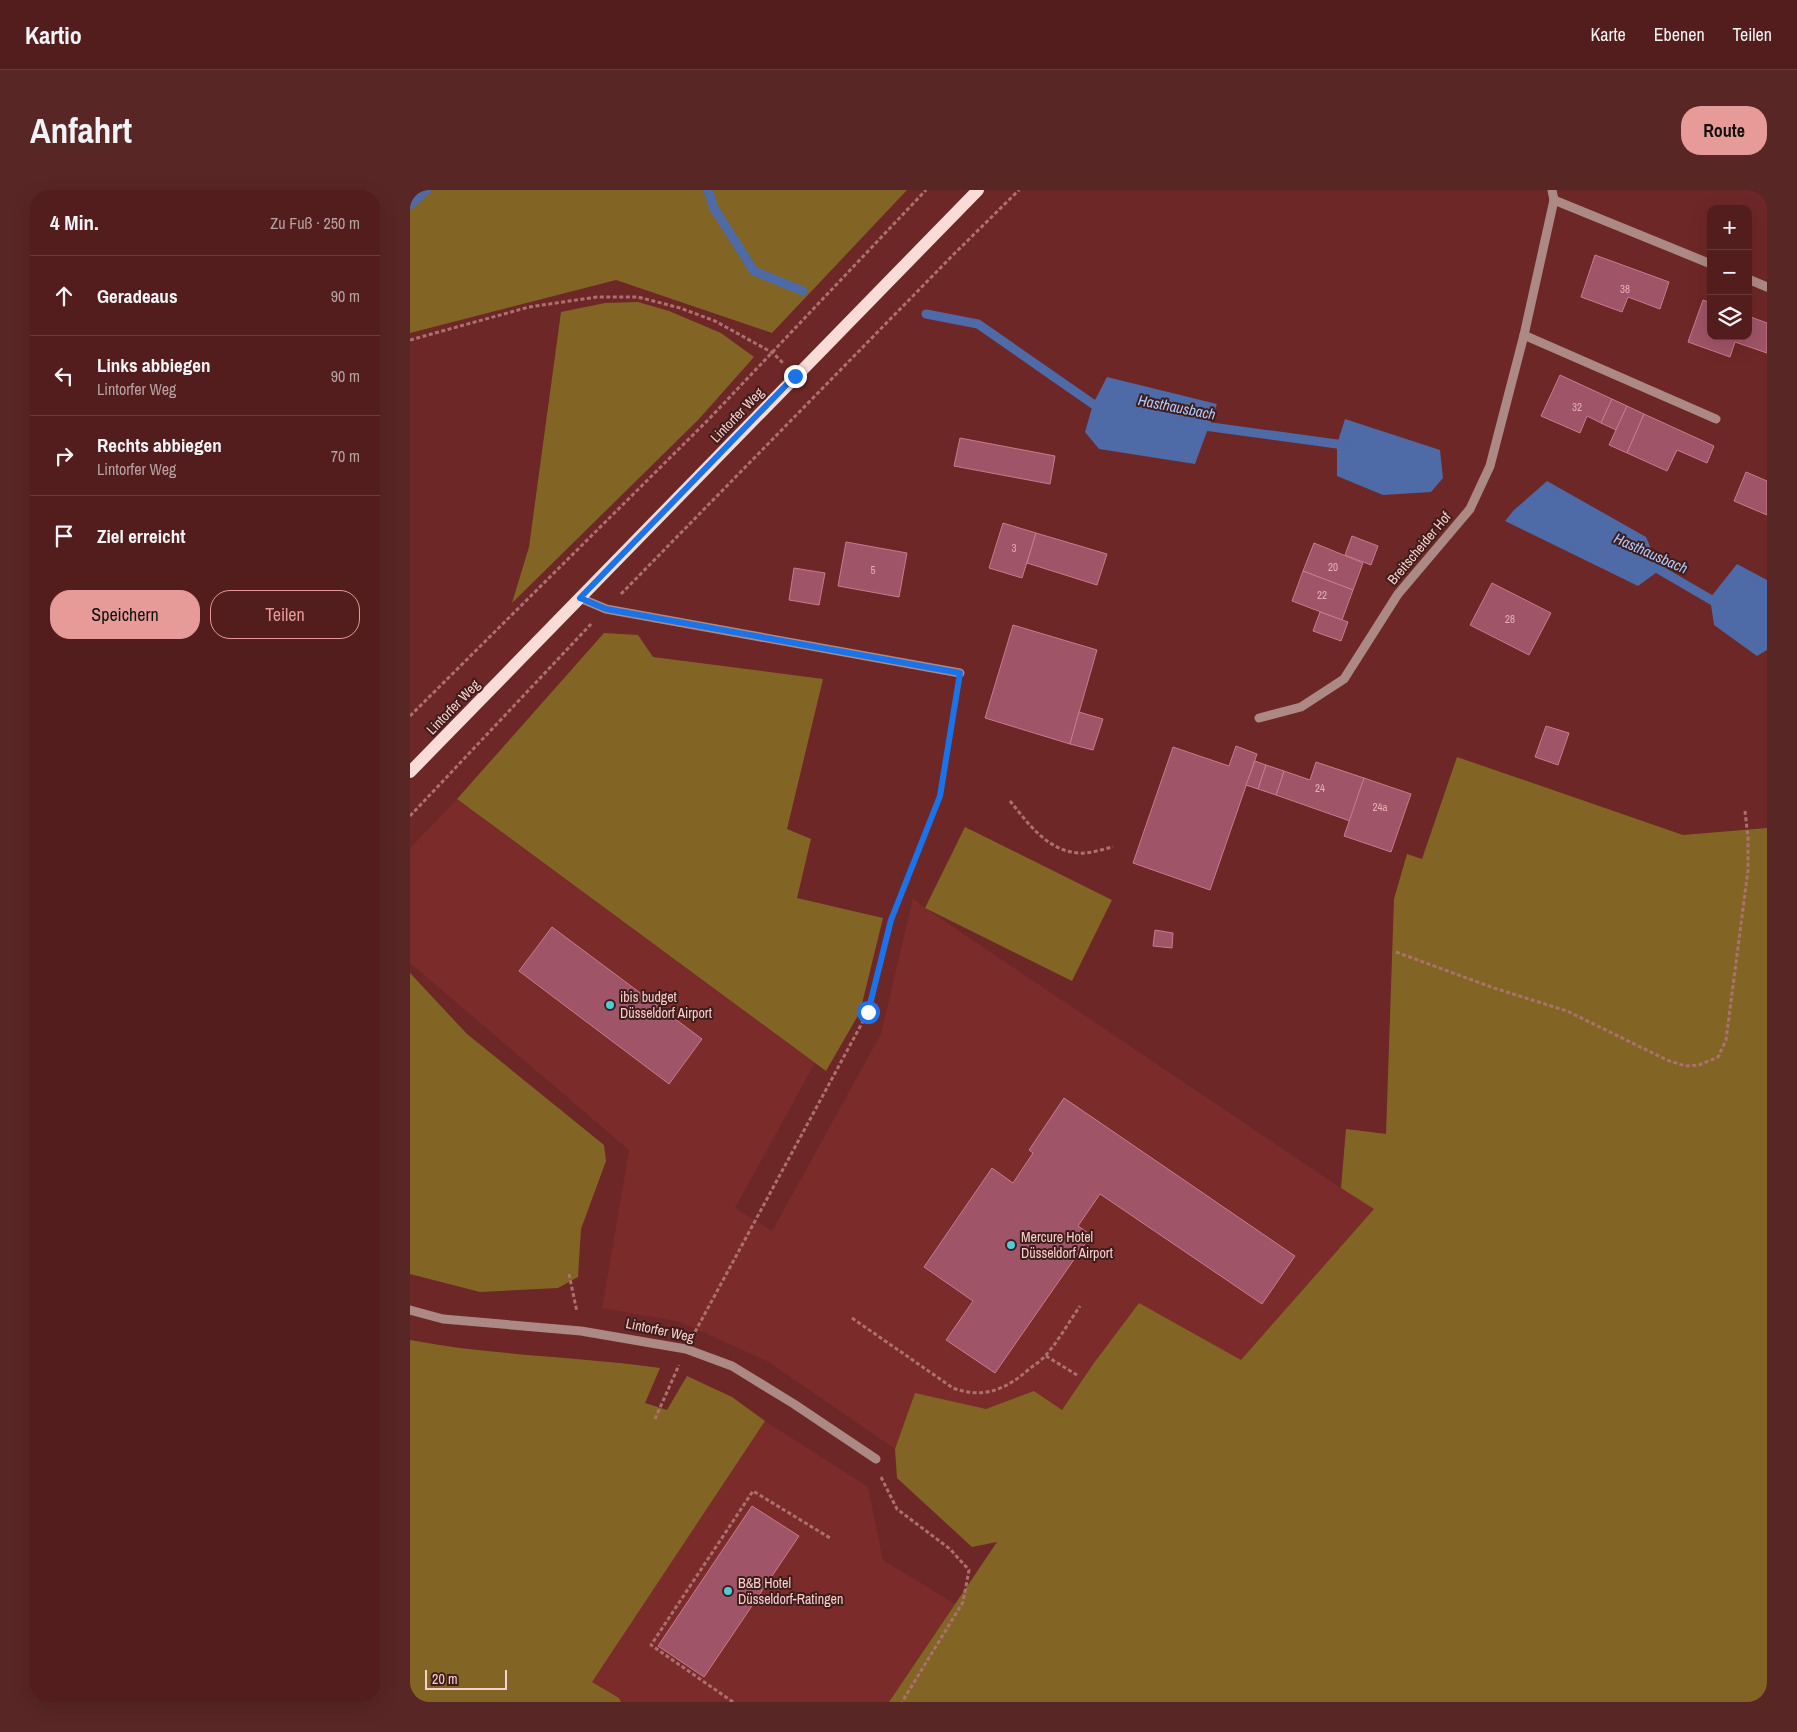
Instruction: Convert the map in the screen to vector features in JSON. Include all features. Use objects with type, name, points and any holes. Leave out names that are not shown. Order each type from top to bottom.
[{"type":"main road","name":"Lintorfer Weg","points":[[410,772],[978,190]]},
{"type":"street","name":"Breitscheider Hof","points":[[1259,718],[1301,707],[1344,679],[1398,594],[1470,509],[1490,466],[1524,335],[1554,200],[1552,190]]},
{"type":"street","points":[[1554,200],[1707,262]]},
{"type":"street","points":[[1752,281],[1767,287]]},
{"type":"street","points":[[1524,335],[1716,419]]},
{"type":"street","points":[[580,598],[606,609],[960,673]]},
{"type":"street","name":"Lintorfer Weg","points":[[410,1310],[443,1319],[581,1331],[686,1349],[732,1366],[794,1404],[876,1460]]},
{"type":"path","points":[[410,716],[702,426],[926,190]]},
{"type":"path","points":[[410,816],[606,609],[1019,190]]},
{"type":"path","points":[[410,340],[529,307],[597,297],[638,297],[680,308],[715,322],[773,353],[795,376]]},
{"type":"path","points":[[655,1419],[686,1349],[868,1012],[891,920],[940,796],[960,673]]},
{"type":"path","points":[[1010,801],[1040,836],[1061,850],[1080,854],[1113,847]]},
{"type":"path","points":[[1396,952],[1494,988],[1566,1011],[1685,1066],[1699,1065],[1718,1057],[1726,1040],[1748,870],[1748,838],[1745,811]]},
{"type":"path","points":[[569,1274],[581,1331]]},
{"type":"path","points":[[852,1318],[953,1388],[964,1392],[980,1394],[996,1391],[1014,1381],[1046,1356],[1080,1306]]},
{"type":"path","points":[[1046,1356],[1077,1375]]},
{"type":"path","points":[[876,1460],[884,1484],[897,1509],[950,1549],[969,1570],[963,1602],[902,1702]]},
{"type":"path","points":[[733,1702],[651,1645],[753,1491],[830,1538]]},
{"type":"shaded area","points":[[410,190],[907,190],[772,333],[616,280],[410,333]]},
{"type":"shaded area","points":[[638,302],[669,311],[721,333],[754,357],[699,419],[512,603],[529,547],[561,312],[605,303]]},
{"type":"shaded area","points":[[604,633],[638,635],[653,657],[823,679],[787,829],[811,839],[797,898],[883,918],[860,1012],[826,1071],[457,799]]},
{"type":"shaded area","points":[[1457,757],[1683,835],[1767,828],[1767,1702],[889,1702],[997,1542],[972,1547],[897,1478],[895,1449],[915,1393],[986,1409],[1034,1391],[1062,1410],[1139,1303],[1241,1360],[1374,1209],[1341,1188],[1346,1129],[1386,1134],[1394,899],[1407,854],[1422,859]]},
{"type":"shaded area","points":[[457,799],[815,1063],[735,1208],[772,1231],[881,1034],[913,898],[925,908],[1341,1188],[1399,1224],[1136,1609],[895,1449],[767,1361],[680,1322],[602,1308],[629,1150],[410,963],[410,848]]},
{"type":"shaded area","points":[[965,827],[1112,900],[1072,981],[925,908]]},
{"type":"shaded area","points":[[410,973],[467,1034],[604,1145],[606,1161],[581,1229],[578,1277],[558,1288],[480,1292],[410,1274]]},
{"type":"shaded area","points":[[410,1340],[503,1353],[660,1368],[645,1403],[667,1410],[687,1376],[732,1397],[765,1421],[592,1682],[619,1698],[621,1702],[410,1702]]},
{"type":"shaded area","points":[[765,1421],[868,1487],[883,1560],[955,1604],[889,1702],[621,1702],[619,1698],[591,1682]]},
{"type":"water","points":[[1107,377],[1217,404],[1195,464],[1099,449],[1085,432],[1093,404]]},
{"type":"water","points":[[1345,419],[1440,450],[1443,478],[1431,492],[1383,495],[1337,476],[1337,444]]},
{"type":"water","points":[[1547,481],[1646,537],[1660,570],[1638,586],[1505,521],[1513,511]]},
{"type":"water","points":[[1737,564],[1767,580],[1767,650],[1757,656],[1714,625],[1710,598]]},
{"type":"building","points":[[1595,255],[1669,282],[1660,309],[1628,297],[1622,312],[1581,297]]},
{"type":"building","points":[[1703,300],[1707,302],[1707,340],[1752,340],[1752,317],[1767,323],[1767,353],[1735,342],[1730,357],[1688,342]]},
{"type":"building","points":[[1560,375],[1612,399],[1601,423],[1587,416],[1580,433],[1541,416]]},
{"type":"building","points":[[1612,399],[1627,406],[1616,430],[1601,423]]},
{"type":"building","points":[[1627,406],[1644,414],[1627,453],[1609,445]]},
{"type":"building","points":[[1644,414],[1714,446],[1707,463],[1677,450],[1667,471],[1627,453]]},
{"type":"building","points":[[960,438],[1055,456],[1050,484],[954,466]]},
{"type":"building","points":[[1746,472],[1767,481],[1767,515],[1734,501]]},
{"type":"building","points":[[1003,523],[1036,533],[1022,578],[989,568]]},
{"type":"building","points":[[1036,533],[1107,554],[1097,585],[1027,563]]},
{"type":"building","points":[[1352,536],[1378,546],[1371,565],[1345,555]]},
{"type":"building","points":[[846,542],[907,553],[899,597],[838,586]]},
{"type":"building","points":[[1314,543],[1363,563],[1353,590],[1303,571]]},
{"type":"building","points":[[794,568],[825,573],[819,605],[789,600]]},
{"type":"building","points":[[1303,571],[1353,590],[1342,620],[1292,601]]},
{"type":"building","points":[[1492,583],[1551,613],[1529,655],[1470,625]]},
{"type":"building","points":[[1320,612],[1348,622],[1341,641],[1313,631]]},
{"type":"building","points":[[1013,625],[1097,650],[1070,744],[985,718]]},
{"type":"building","points":[[1079,712],[1103,719],[1093,750],[1070,744]]},
{"type":"building","points":[[1546,726],[1569,733],[1558,765],[1535,757]]},
{"type":"building","points":[[1236,746],[1257,754],[1210,890],[1133,863],[1173,747],[1229,766]]},
{"type":"building","points":[[1255,761],[1266,765],[1258,789],[1246,785]]},
{"type":"building","points":[[1316,762],[1364,778],[1350,821],[1276,795],[1284,771],[1310,780]]},
{"type":"building","points":[[1266,765],[1284,771],[1276,795],[1258,789]]},
{"type":"building","points":[[1364,778],[1411,794],[1391,852],[1344,836]]},
{"type":"building","name":"ibis budget Düsseldorf Airport","points":[[552,927],[702,1039],[669,1084],[519,971]]},
{"type":"building","points":[[1155,930],[1173,933],[1172,948],[1153,946]]},
{"type":"building","name":"Mercure Hotel Düsseldorf Airport","points":[[1064,1098],[1295,1256],[1262,1304],[1100,1194],[1078,1226],[1091,1235],[995,1373],[946,1340],[973,1301],[924,1267],[992,1168],[1013,1183],[1033,1153],[1029,1150]]},
{"type":"building","name":"B&B Hotel Düsseldorf-Ratingen","points":[[752,1506],[799,1536],[704,1677],[658,1646]]},
{"type":"waterway","points":[[410,205],[427,190]]},
{"type":"waterway","name":"Hasthausbach","points":[[708,190],[714,208],[754,271],[803,291]]},
{"type":"waterway","name":"Hasthausbach","points":[[926,314],[978,324],[1093,404],[1104,406]]},
{"type":"waterway","name":"Hasthausbach","points":[[1197,425],[1337,444],[1347,448]]},
{"type":"waterway","name":"Hasthausbach","points":[[1651,566],[1720,605]]},
{"type":"place","name":"ibis budget Düsseldorf Airport","points":[[610,1005]]},
{"type":"place","name":"Mercure Hotel Düsseldorf Airport","points":[[1011,1245]]},
{"type":"place","name":"B&B Hotel Düsseldorf-Ratingen","points":[[728,1591]]},
{"type":"route","points":[[795,376],[580,598],[606,609],[960,673],[940,796],[891,920],[868,1012]]}]
